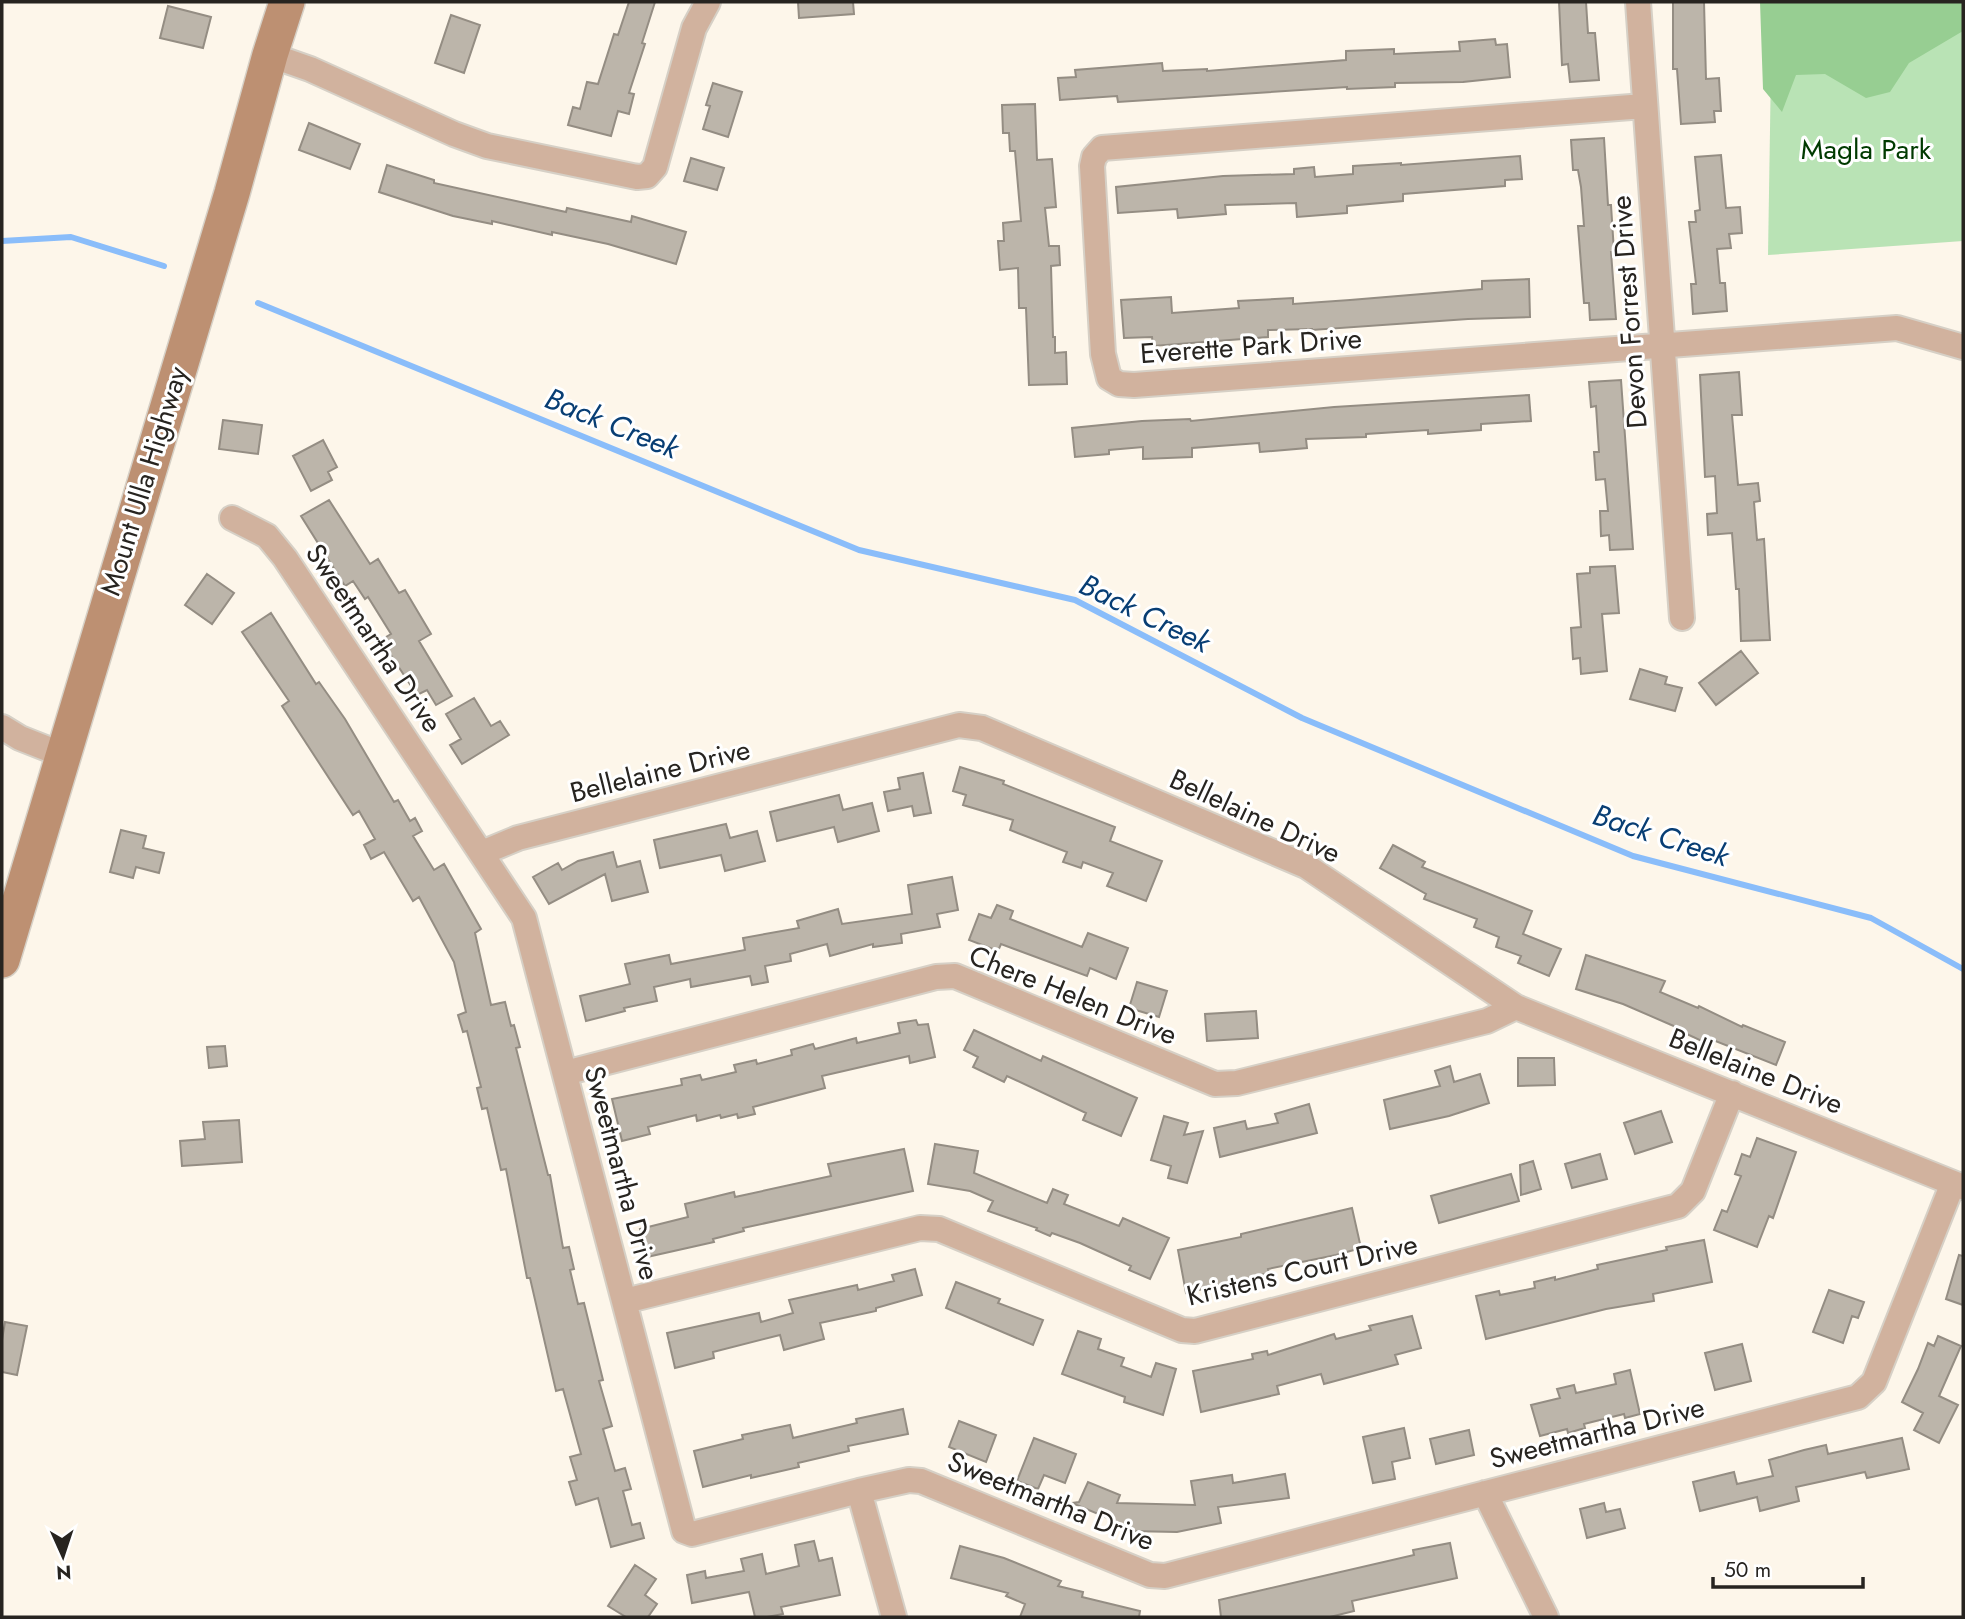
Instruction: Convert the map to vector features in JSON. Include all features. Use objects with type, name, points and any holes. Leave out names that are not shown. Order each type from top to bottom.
[{"type":"main road","name":"Mount Ulla Highway","points":[[2,960],[287,2]]},
{"type":"street","points":[[270,55],[310,69],[454,134],[487,146],[637,177],[647,176],[655,167],[694,29],[708,2]]},
{"type":"street","name":"Devon Forrest Drive","points":[[1638,2],[1682,618]]},
{"type":"street","name":"Everette Park Drive","points":[[1644,106],[1102,148],[1094,157],[1092,166],[1103,354],[1110,378],[1119,384],[1134,385],[1897,328],[1963,347]]},
{"type":"street","name":"Sweetmartha Drive","points":[[232,518],[267,536],[285,558],[524,918],[684,1531],[692,1534],[859,1491],[909,1480],[921,1481],[1150,1574],[1165,1576],[1858,1397],[1874,1382],[1958,1185]]},
{"type":"street","name":"Bellelaine Drive","points":[[482,853],[518,838],[959,725],[982,729],[1306,866],[1516,1007],[1958,1185]]},
{"type":"street","points":[[2,727],[20,738],[63,755]]},
{"type":"street","name":"Chere Helen Drive","points":[[565,1073],[936,977],[955,976],[1215,1084],[1237,1083],[1487,1021],[1516,1007]]},
{"type":"street","name":"Kristens Court Drive","points":[[625,1301],[920,1228],[939,1229],[1182,1330],[1195,1331],[1678,1206],[1693,1192],[1732,1093]]},
{"type":"street","points":[[859,1491],[894,1617]]},
{"type":"street","points":[[1485,1493],[1546,1617]]},
{"type":"green space","points":[[1760,2],[1963,2],[1963,31],[1909,63],[1890,92],[1866,98],[1825,74],[1796,75],[1782,112],[1763,89]]},
{"type":"green space","name":"Magla Park","points":[[1963,2],[1963,241],[1768,255],[1772,4]]},
{"type":"building","points":[[629,2],[655,2],[629,93],[634,94],[629,114],[618,111],[611,136],[568,125],[573,107],[580,109],[587,82],[598,84],[614,34],[618,35]]},
{"type":"building","points":[[798,2],[853,2],[854,14],[799,18]]},
{"type":"building","points":[[1559,2],[1586,2],[1588,33],[1595,33],[1599,80],[1570,82],[1568,64],[1562,65]]},
{"type":"building","points":[[1673,2],[1704,2],[1706,79],[1719,78],[1721,111],[1714,111],[1715,122],[1681,124],[1677,69],[1673,69]]},
{"type":"building","points":[[168,6],[211,17],[203,48],[160,38]]},
{"type":"building","points":[[451,15],[480,25],[464,73],[435,63]]},
{"type":"building","points":[[1495,39],[1496,45],[1507,44],[1510,77],[1463,82],[1395,83],[1395,87],[1347,87],[1118,102],[1117,96],[1060,100],[1058,78],[1076,77],[1075,70],[1162,63],[1163,71],[1207,71],[1346,60],[1346,51],[1394,49],[1394,54],[1460,51],[1459,42]]},
{"type":"building","points":[[713,83],[742,92],[728,137],[703,129],[710,106],[706,105]]},
{"type":"building","points":[[1035,104],[1037,160],[1052,159],[1056,207],[1045,208],[1049,246],[1059,246],[1060,265],[1051,266],[1053,337],[1055,353],[1066,352],[1067,384],[1029,385],[1026,308],[1019,308],[1018,268],[1000,270],[998,241],[1004,241],[1003,223],[1021,221],[1015,151],[1010,151],[1009,133],[1003,133],[1002,105]]},
{"type":"building","points":[[309,123],[360,144],[350,169],[299,150]]},
{"type":"building","points":[[1604,138],[1608,205],[1611,205],[1616,319],[1590,320],[1589,303],[1584,303],[1578,226],[1584,226],[1581,187],[1578,170],[1573,170],[1571,140]]},
{"type":"building","points":[[1721,155],[1726,208],[1740,207],[1742,233],[1729,234],[1731,248],[1717,249],[1720,283],[1725,283],[1727,311],[1693,314],[1691,284],[1696,284],[1689,222],[1696,222],[1695,211],[1700,210],[1695,157]]},
{"type":"building","points":[[1520,156],[1522,179],[1505,180],[1505,186],[1403,194],[1403,201],[1347,206],[1347,213],[1297,217],[1296,203],[1225,205],[1226,214],[1178,218],[1177,209],[1118,213],[1116,187],[1223,176],[1294,174],[1294,169],[1314,167],[1315,177],[1353,174],[1353,166]]},
{"type":"building","points":[[691,158],[724,168],[717,190],[684,181]]},
{"type":"building","points":[[387,165],[434,180],[434,183],[566,212],[567,208],[631,222],[632,216],[686,232],[676,264],[608,244],[453,216],[379,192]]},
{"type":"building","points":[[1529,279],[1530,317],[1312,330],[1268,330],[1268,337],[1153,346],[1152,337],[1124,338],[1121,300],[1171,297],[1172,313],[1239,308],[1238,301],[1293,298],[1293,304],[1350,300],[1482,289],[1482,281]]},
{"type":"building","points":[[1739,372],[1742,415],[1732,415],[1738,485],[1758,483],[1760,501],[1754,502],[1757,540],[1764,539],[1770,640],[1741,641],[1739,589],[1736,589],[1732,533],[1708,535],[1707,514],[1717,513],[1715,476],[1705,477],[1700,375]]},
{"type":"building","points":[[1621,380],[1633,549],[1610,550],[1609,535],[1601,536],[1600,511],[1608,511],[1605,479],[1596,480],[1594,452],[1599,452],[1596,406],[1591,407],[1589,382]]},
{"type":"building","points":[[1529,395],[1531,421],[1481,424],[1481,430],[1428,434],[1428,430],[1366,434],[1366,437],[1306,439],[1307,448],[1260,452],[1259,443],[1192,448],[1192,457],[1143,459],[1143,447],[1075,457],[1072,428]]},
{"type":"building","points":[[223,420],[262,425],[258,454],[219,449]]},
{"type":"building","points":[[323,440],[337,467],[328,472],[332,480],[311,491],[293,456]]},
{"type":"building","points":[[329,500],[370,564],[378,559],[399,593],[405,590],[431,634],[419,641],[452,696],[436,705],[427,690],[417,695],[381,640],[391,634],[368,597],[365,599],[353,581],[345,586],[301,516]]},
{"type":"building","points":[[1615,566],[1619,613],[1602,614],[1607,671],[1581,674],[1580,658],[1573,659],[1571,628],[1581,627],[1577,574],[1590,573],[1590,567]]},
{"type":"building","points":[[207,574],[234,593],[212,624],[185,605]]},
{"type":"building","points":[[271,613],[316,684],[319,682],[345,719],[394,802],[398,800],[410,821],[415,818],[422,831],[413,836],[434,870],[444,864],[481,929],[475,933],[491,1005],[505,1002],[511,1026],[514,1025],[520,1047],[516,1048],[550,1175],[563,1248],[569,1247],[574,1269],[570,1270],[578,1304],[584,1303],[603,1380],[599,1381],[612,1426],[603,1429],[615,1471],[625,1468],[631,1489],[623,1491],[632,1525],[640,1523],[644,1538],[611,1547],[598,1498],[576,1505],[569,1482],[577,1480],[570,1457],[581,1454],[563,1389],[556,1391],[530,1278],[527,1278],[506,1169],[501,1170],[487,1108],[482,1109],[477,1088],[481,1087],[467,1031],[463,1032],[458,1015],[466,1012],[454,962],[419,897],[413,901],[384,852],[371,859],[364,845],[375,839],[359,811],[353,815],[282,706],[289,701],[242,632]]},
{"type":"building","points":[[1741,651],[1758,673],[1716,705],[1699,683]]},
{"type":"building","points":[[1640,669],[1667,677],[1665,684],[1682,688],[1675,711],[1630,699]]},
{"type":"building","points":[[474,698],[491,726],[500,721],[509,735],[462,764],[450,745],[461,739],[446,714]]},
{"type":"building","points":[[960,767],[1004,781],[1003,784],[1115,827],[1110,841],[1162,861],[1146,901],[1107,886],[1113,873],[1083,862],[1081,868],[1063,862],[1067,852],[1010,830],[1013,820],[963,805],[966,795],[953,791]]},
{"type":"building","points":[[923,773],[931,813],[914,816],[912,806],[888,811],[884,792],[900,789],[898,778]]},
{"type":"building","points":[[839,795],[843,810],[872,803],[879,831],[838,842],[834,827],[777,841],[770,812]]},
{"type":"building","points":[[726,824],[730,838],[757,831],[765,861],[725,871],[721,855],[660,868],[654,840]]},
{"type":"building","points":[[121,830],[146,836],[143,848],[164,853],[159,873],[136,867],[133,878],[110,872]]},
{"type":"building","points":[[1393,845],[1425,862],[1422,867],[1532,911],[1523,934],[1561,949],[1549,976],[1518,963],[1521,956],[1496,947],[1499,937],[1474,927],[1477,919],[1424,899],[1426,894],[1380,868]]},
{"type":"building","points":[[613,852],[617,867],[640,861],[648,892],[612,901],[605,874],[549,904],[533,877],[558,863],[562,870],[578,861]]},
{"type":"building","points":[[952,877],[958,910],[937,914],[940,927],[901,934],[902,943],[873,947],[873,944],[830,956],[827,944],[790,954],[791,961],[765,966],[768,982],[752,985],[750,976],[691,987],[690,979],[654,987],[657,1001],[624,1008],[625,1011],[586,1021],[580,996],[630,984],[625,964],[669,955],[671,964],[745,950],[743,938],[799,928],[797,921],[838,909],[842,924],[912,914],[908,885]]},
{"type":"building","points":[[997,905],[1013,911],[1010,919],[1082,947],[1088,933],[1128,948],[1116,979],[1090,968],[1087,976],[1001,944],[998,951],[969,940],[979,914],[991,918]]},
{"type":"building","points":[[1586,955],[1665,981],[1660,992],[1785,1042],[1776,1065],[1708,1038],[1706,1043],[1623,1004],[1576,989]]},
{"type":"building","points":[[1137,982],[1167,991],[1159,1017],[1129,1008]]},
{"type":"building","points":[[1256,1011],[1258,1038],[1207,1041],[1205,1014]]},
{"type":"building","points":[[916,1020],[918,1025],[928,1024],[935,1057],[910,1063],[909,1056],[822,1076],[825,1088],[753,1107],[755,1114],[738,1118],[737,1114],[721,1118],[720,1115],[697,1121],[696,1115],[648,1127],[650,1134],[622,1141],[612,1099],[682,1085],[681,1079],[700,1075],[702,1080],[736,1072],[734,1065],[756,1060],[757,1064],[792,1055],[791,1050],[813,1044],[815,1049],[856,1038],[857,1043],[900,1033],[898,1023]]},
{"type":"building","points":[[974,1030],[1041,1061],[1043,1056],[1137,1098],[1121,1136],[1083,1120],[1086,1113],[1007,1076],[1004,1082],[973,1067],[978,1057],[964,1050]]},
{"type":"building","points":[[225,1046],[227,1066],[209,1068],[207,1047]]},
{"type":"building","points":[[1518,1058],[1554,1058],[1555,1085],[1518,1086]]},
{"type":"building","points":[[1450,1066],[1454,1082],[1480,1074],[1489,1103],[1449,1116],[1390,1129],[1384,1100],[1440,1086],[1435,1071]]},
{"type":"building","points":[[1309,1104],[1317,1133],[1220,1157],[1214,1128],[1245,1121],[1247,1129],[1278,1123],[1275,1114]]},
{"type":"building","points":[[1661,1111],[1672,1142],[1635,1154],[1624,1123]]},
{"type":"building","points":[[1164,1116],[1188,1123],[1184,1135],[1203,1131],[1187,1183],[1168,1178],[1171,1166],[1151,1160]]},
{"type":"building","points":[[239,1120],[242,1162],[182,1166],[180,1141],[205,1139],[203,1122]]},
{"type":"building","points":[[1757,1138],[1796,1152],[1773,1218],[1769,1216],[1757,1247],[1714,1230],[1722,1210],[1727,1212],[1741,1176],[1735,1174],[1742,1154],[1750,1157]]},
{"type":"building","points":[[935,1144],[978,1151],[974,1173],[1047,1203],[1053,1189],[1068,1195],[1064,1204],[1119,1226],[1123,1218],[1169,1238],[1150,1279],[1129,1270],[1131,1266],[1080,1243],[1052,1233],[1050,1236],[1036,1230],[1037,1228],[988,1211],[993,1201],[970,1191],[928,1184]]},
{"type":"building","points":[[904,1149],[913,1191],[743,1228],[744,1231],[713,1239],[714,1242],[647,1257],[640,1229],[688,1217],[685,1204],[734,1192],[735,1197],[831,1176],[828,1164]]},
{"type":"building","points":[[1600,1154],[1607,1179],[1572,1188],[1565,1164]]},
{"type":"building","points":[[1533,1161],[1541,1189],[1521,1195],[1520,1165]]},
{"type":"building","points":[[1511,1174],[1519,1201],[1439,1223],[1431,1196]]},
{"type":"building","points":[[1352,1208],[1361,1248],[1268,1269],[1269,1273],[1186,1293],[1178,1250],[1241,1237],[1241,1234]]},
{"type":"building","points":[[1704,1240],[1712,1282],[1653,1294],[1654,1301],[1606,1309],[1486,1339],[1476,1296],[1499,1291],[1500,1295],[1535,1288],[1534,1282],[1555,1277],[1555,1280],[1598,1269],[1597,1265]]},
{"type":"building","points":[[1959,1255],[1963,1256],[1963,1305],[1946,1299]]},
{"type":"building","points":[[915,1269],[922,1295],[876,1308],[876,1311],[820,1323],[824,1339],[784,1350],[780,1335],[713,1352],[714,1358],[675,1368],[667,1333],[759,1313],[761,1322],[793,1313],[789,1300],[857,1285],[858,1290],[894,1281],[892,1275]]},
{"type":"building","points":[[956,1282],[1000,1299],[998,1303],[1043,1320],[1033,1345],[946,1308]]},
{"type":"building","points":[[1829,1290],[1864,1302],[1858,1318],[1852,1316],[1843,1343],[1813,1332]]},
{"type":"building","points":[[1412,1316],[1421,1348],[1395,1355],[1398,1364],[1324,1384],[1321,1374],[1277,1386],[1279,1394],[1201,1412],[1193,1371],[1253,1359],[1252,1354],[1267,1351],[1268,1355],[1334,1334],[1336,1339],[1371,1330],[1369,1326]]},
{"type":"building","points":[[5,1322],[27,1326],[17,1375],[2,1372]]},
{"type":"building","points":[[1078,1331],[1101,1339],[1098,1349],[1124,1358],[1121,1366],[1151,1377],[1156,1363],[1176,1369],[1163,1415],[1124,1402],[1125,1397],[1062,1374]]},
{"type":"building","points":[[1938,1336],[1961,1346],[1939,1396],[1958,1405],[1939,1443],[1914,1430],[1923,1413],[1902,1402],[1928,1343],[1934,1346]]},
{"type":"building","points":[[1742,1344],[1751,1381],[1715,1390],[1705,1353]]},
{"type":"building","points":[[1630,1370],[1640,1414],[1625,1418],[1624,1414],[1584,1424],[1585,1428],[1568,1433],[1567,1429],[1540,1436],[1531,1405],[1560,1398],[1557,1389],[1574,1385],[1576,1393],[1616,1384],[1614,1374]]},
{"type":"building","points":[[903,1409],[908,1434],[848,1446],[849,1451],[798,1463],[799,1467],[703,1487],[694,1451],[743,1439],[742,1435],[790,1425],[793,1438],[857,1423],[856,1419]]},
{"type":"building","points":[[959,1421],[996,1435],[986,1462],[949,1447]]},
{"type":"building","points":[[1404,1428],[1410,1458],[1392,1462],[1395,1479],[1373,1483],[1363,1437]]},
{"type":"building","points":[[1469,1430],[1474,1455],[1436,1464],[1430,1439]]},
{"type":"building","points":[[1034,1438],[1076,1454],[1065,1483],[1044,1475],[1038,1489],[1017,1481]]},
{"type":"building","points":[[1902,1438],[1909,1469],[1867,1478],[1865,1472],[1796,1487],[1799,1501],[1760,1511],[1757,1497],[1700,1511],[1693,1482],[1734,1472],[1737,1484],[1773,1476],[1769,1460],[1804,1450],[1826,1445],[1828,1454]]},
{"type":"building","points":[[1285,1474],[1289,1498],[1218,1507],[1221,1523],[1177,1532],[1129,1531],[1129,1527],[1072,1503],[1079,1502],[1088,1482],[1120,1495],[1117,1503],[1195,1505],[1191,1481],[1232,1475],[1233,1483]]},
{"type":"building","points":[[1604,1503],[1606,1512],[1620,1509],[1625,1528],[1587,1538],[1580,1509]]},
{"type":"building","points":[[814,1541],[819,1561],[832,1558],[840,1595],[781,1607],[783,1614],[767,1617],[755,1617],[749,1592],[692,1603],[687,1575],[705,1571],[706,1578],[744,1571],[741,1559],[762,1554],[766,1574],[799,1566],[795,1545]]},
{"type":"building","points":[[1450,1543],[1457,1578],[1352,1601],[1354,1611],[1330,1617],[1221,1617],[1219,1600],[1414,1555],[1413,1550]]},
{"type":"building","points":[[960,1546],[1004,1558],[1061,1581],[1058,1586],[1083,1592],[1082,1597],[1140,1611],[1139,1617],[1020,1617],[1025,1604],[1006,1596],[1008,1593],[951,1578]]},
{"type":"building","points":[[635,1565],[656,1579],[645,1595],[657,1604],[648,1617],[626,1617],[608,1606]]},
{"type":"waterway","name":"Back Creek","points":[[2,241],[71,237],[164,266]]},
{"type":"waterway","name":"Back Creek","points":[[258,303],[859,550],[1075,600],[1302,718],[1633,856],[1871,918],[1963,969]]}]
